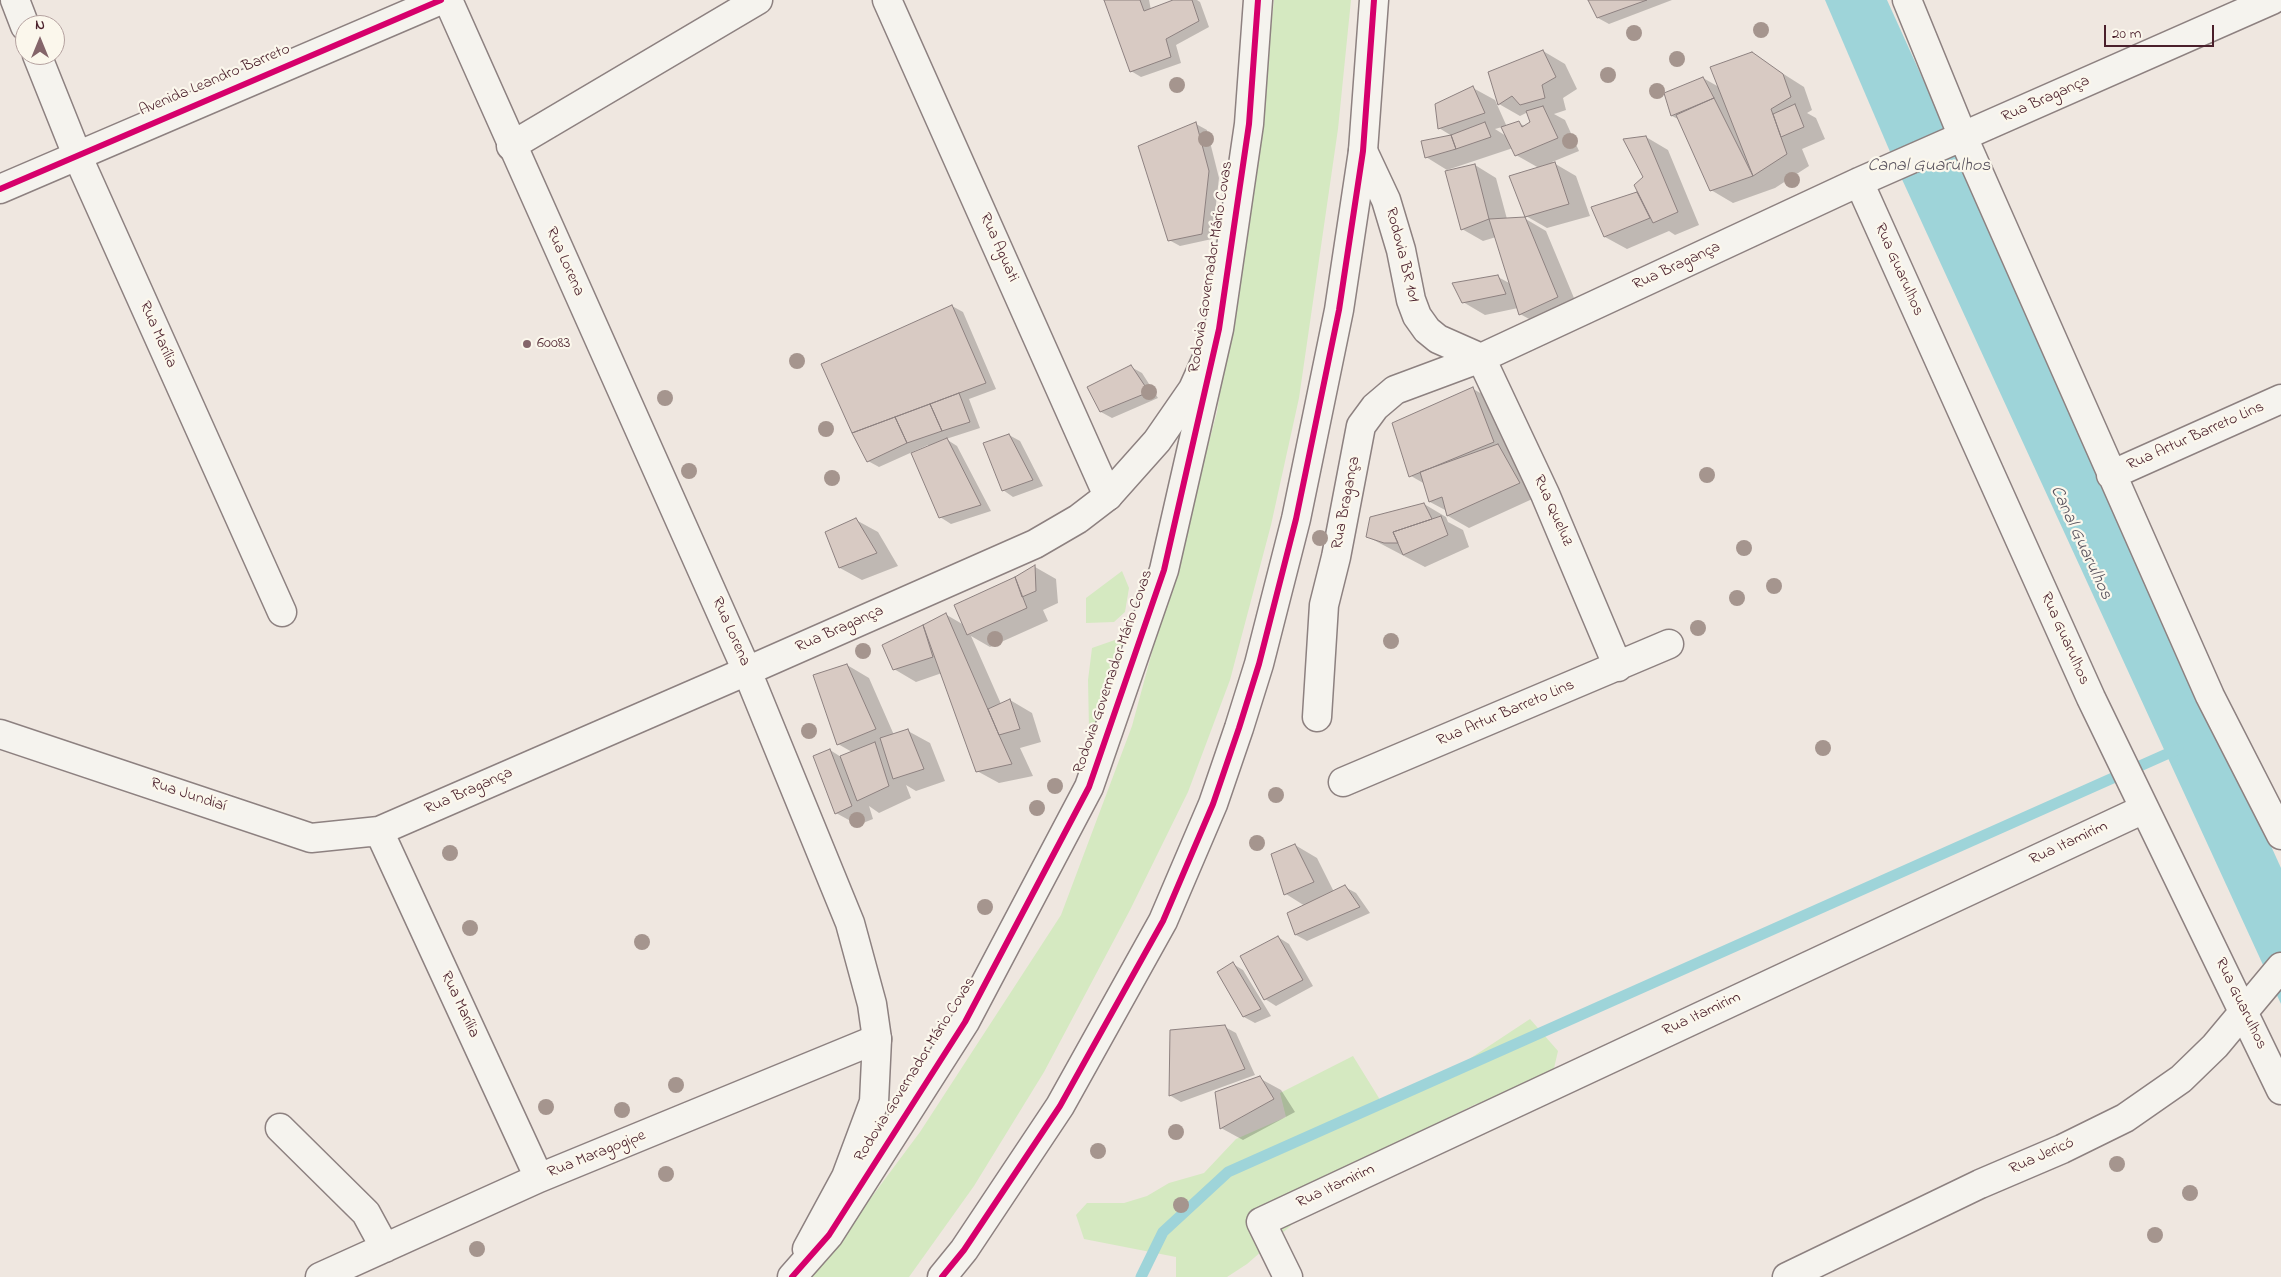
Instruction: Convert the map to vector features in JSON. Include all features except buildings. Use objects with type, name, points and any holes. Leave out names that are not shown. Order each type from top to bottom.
[{"type":"main road","points":[[15,0],[21,15]]},
{"type":"main road","name":"Avenida Leandro Barreto","points":[[0,189],[441,0]]},
{"type":"main road","name":"Rua Lorena","points":[[448,0],[747,671],[850,923],[872,1004],[877,1040],[874,1102],[846,1177],[792,1277]]},
{"type":"main road","points":[[512,146],[758,0]]},
{"type":"main road","name":"Rua Aguati","points":[[887,0],[1108,496]]},
{"type":"main road","name":"Rodovia Governador Mário Covas","points":[[792,1277],[829,1235],[965,1022],[1089,787],[1164,570],[1219,329],[1248,124],[1258,0]]},
{"type":"main road","points":[[942,1277],[964,1250],[1060,1106],[1163,921],[1212,804],[1259,664],[1296,519],[1339,310],[1362,151],[1374,0]]},
{"type":"main road","points":[[1907,0],[1959,138],[2210,696],[2281,835]]},
{"type":"main road","name":"Rua Bragança","points":[[1317,717],[1324,604],[1336,557],[1361,426],[1375,407],[1396,390],[1481,358],[1859,182],[2272,0]]},
{"type":"main road","name":"Rua Marília","points":[[41,65],[77,155],[282,612]]},
{"type":"main road","name":"Rodovia BR 101","points":[[1362,151],[1386,200],[1401,250],[1411,300],[1417,316],[1426,330],[1438,339],[1481,358]]},
{"type":"main road","name":"Rua Guarulhos","points":[[1859,182],[2083,680],[2281,1090]]},
{"type":"main road","name":"Rua Bragança","points":[[378,831],[1034,544],[1078,520],[1108,496],[1157,441],[1193,389],[1219,329]]},
{"type":"main road","name":"Rua Queluz","points":[[1481,358],[1545,494],[1618,667]]},
{"type":"main road","name":"Rua Artur Barreto Lins","points":[[2111,475],[2281,399]]},
{"type":"main road","name":"Rua Artur Barreto Lins","points":[[1343,782],[1669,644]]},
{"type":"main road","name":"Rua Jundiaí","points":[[0,734],[312,838],[378,831]]},
{"type":"main road","name":"Rua Itamirim","points":[[1288,1277],[1261,1222],[2144,809]]},
{"type":"main road","name":"Rua Marília","points":[[378,831],[540,1178]]},
{"type":"main road","name":"Rua Jericó","points":[[1787,1277],[1980,1184],[2062,1149],[2125,1118],[2181,1079],[2216,1046],[2281,967]]},
{"type":"main road","name":"Rua Maragogipe","points":[[320,1277],[540,1178],[877,1040]]},
{"type":"main road","points":[[280,1128],[366,1213],[385,1248]]},
{"type":"green space","points":[[1274,0],[1351,0],[1338,129],[1299,398],[1271,525],[1230,680],[1188,792],[1130,910],[1044,1072],[974,1186],[909,1277],[812,1277],[920,1132],[1061,915],[1132,726],[1217,412],[1261,118]]},
{"type":"green space","points":[[1122,571],[1129,588],[1125,612],[1114,622],[1086,623],[1086,598]]},
{"type":"green space","points":[[1132,634],[1096,738],[1089,729],[1088,680],[1092,648]]},
{"type":"green space","points":[[1530,1019],[1558,1051],[1548,1094],[1476,1104],[1367,1158],[1247,1264],[1227,1277],[1176,1277],[1176,1257],[1084,1239],[1076,1215],[1087,1203],[1124,1203],[1147,1196],[1169,1183],[1204,1173],[1236,1139],[1286,1117],[1280,1093],[1353,1056],[1382,1103],[1436,1081]]},
{"type":"water","name":"Canal Guarulhos","points":[[1825,0],[1887,0],[2281,868],[2281,1004],[1900,175]]},
{"type":"waterway","points":[[1141,1277],[1163,1232],[1228,1172],[2178,749]]},
{"type":"cycle path","points":[[0,189],[441,0]]},
{"type":"cycle path","points":[[792,1277],[829,1235],[965,1022],[1089,787],[1164,570],[1219,329],[1249,124],[1258,0]]},
{"type":"cycle path","points":[[942,1277],[964,1250],[1060,1106],[1163,921],[1213,804],[1239,728],[1259,664],[1296,519],[1339,310],[1363,151],[1374,0]]},
{"type":"place","name":"60083","points":[[527,344]]}]
